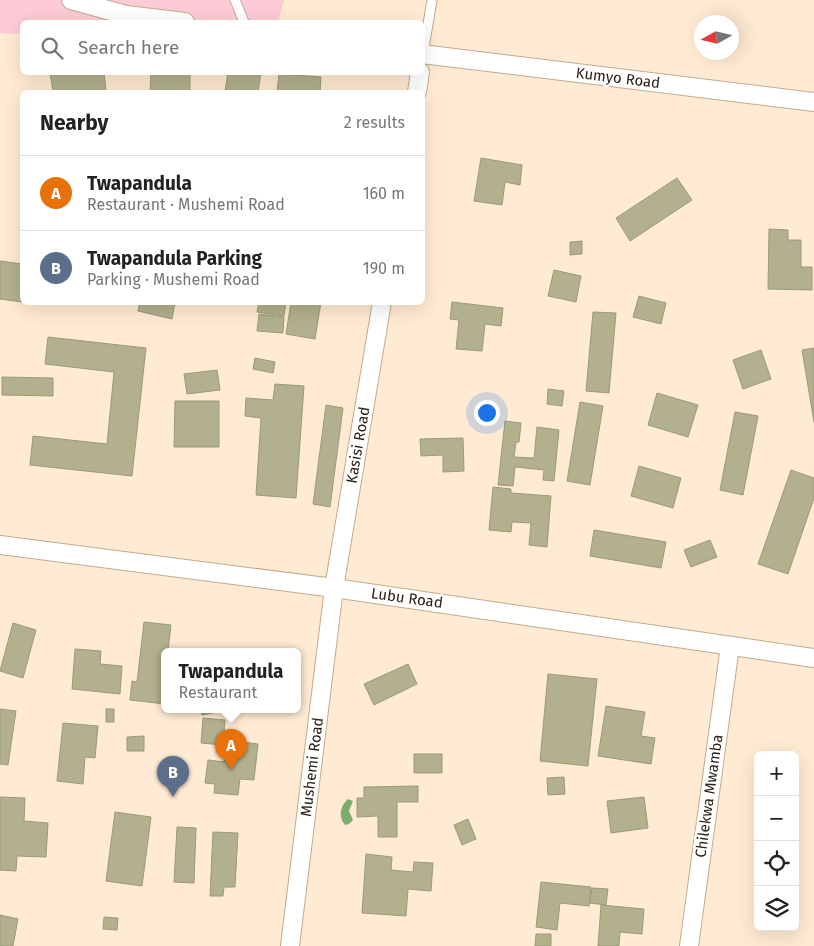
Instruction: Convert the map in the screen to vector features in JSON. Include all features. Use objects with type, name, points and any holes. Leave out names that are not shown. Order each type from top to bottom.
[{"type":"street","points":[[71,0],[126,15],[168,20]]},
{"type":"street","name":"Kumyo Road","points":[[425,55],[814,102]]},
{"type":"street","points":[[417,90],[420,75]]},
{"type":"street","name":"Kasisi Road","points":[[334,588],[381,305]]},
{"type":"street","name":"Lubu Road","points":[[0,545],[334,588],[814,658]]},
{"type":"street","name":"Mushemi Road","points":[[290,946],[334,588]]},
{"type":"street","name":"Chilekwa Mwamba","points":[[688,946],[730,646]]},
{"type":"lane","points":[[235,0],[243,20]]},
{"type":"lane","points":[[425,43],[432,0]]},
{"type":"shaded area","points":[[0,0],[284,0],[279,20],[20,20],[20,34],[0,33]]},
{"type":"shaded area","points":[[348,799],[353,801],[349,811],[353,820],[345,825],[341,819],[341,812],[343,805]]},
{"type":"building","points":[[50,75],[104,75],[106,90],[53,90]]},
{"type":"building","points":[[151,75],[190,75],[190,90],[150,90]]},
{"type":"building","points":[[228,75],[261,75],[258,90],[225,90]]},
{"type":"building","points":[[279,75],[321,77],[320,90],[277,90]]},
{"type":"building","points":[[481,158],[522,165],[520,185],[505,182],[502,205],[474,201]]},
{"type":"building","points":[[677,178],[692,200],[630,241],[616,218]]},
{"type":"building","points":[[769,229],[788,230],[788,240],[801,240],[801,267],[812,267],[812,290],[768,289]]},
{"type":"building","points":[[582,241],[582,254],[570,255],[570,242]]},
{"type":"building","points":[[0,261],[20,264],[20,302],[0,299]]},
{"type":"building","points":[[554,270],[581,276],[576,302],[548,296]]},
{"type":"building","points":[[639,296],[666,303],[661,324],[633,317]]},
{"type":"building","points":[[452,302],[503,308],[501,326],[485,324],[482,351],[456,349],[459,320],[450,319]]},
{"type":"building","points":[[139,305],[174,305],[172,319],[138,311]]},
{"type":"building","points":[[258,305],[286,305],[284,316],[257,312]]},
{"type":"building","points":[[291,305],[321,305],[315,339],[286,334]]},
{"type":"building","points":[[593,312],[616,313],[609,393],[586,391]]},
{"type":"building","points":[[259,314],[284,317],[283,333],[257,331]]},
{"type":"building","points":[[48,337],[146,348],[132,476],[30,465],[33,436],[107,444],[114,372],[45,364]]},
{"type":"building","points":[[814,348],[814,422],[802,350]]},
{"type":"building","points":[[761,350],[771,379],[743,389],[733,360]]},
{"type":"building","points":[[255,358],[275,362],[273,373],[253,369]]},
{"type":"building","points":[[217,370],[220,390],[187,394],[184,374]]},
{"type":"building","points":[[2,377],[53,378],[53,396],[2,395]]},
{"type":"building","points":[[275,384],[304,386],[296,498],[256,495],[261,418],[245,416],[246,398],[273,400]]},
{"type":"building","points":[[548,389],[564,391],[562,406],[547,404]]},
{"type":"building","points":[[657,393],[698,405],[688,437],[648,425]]},
{"type":"building","points":[[175,401],[219,401],[219,447],[174,447]]},
{"type":"building","points":[[580,402],[603,406],[590,485],[567,481]]},
{"type":"building","points":[[326,405],[343,408],[330,507],[313,504]]},
{"type":"building","points":[[735,412],[758,416],[743,495],[720,490]]},
{"type":"building","points":[[505,421],[521,423],[519,442],[516,442],[514,457],[534,458],[537,427],[559,430],[554,481],[543,480],[544,470],[515,467],[513,486],[498,485]]},
{"type":"building","points":[[463,438],[464,471],[443,472],[443,455],[421,456],[420,439]]},
{"type":"building","points":[[639,466],[681,478],[673,508],[631,496]]},
{"type":"building","points":[[791,470],[814,478],[814,498],[788,574],[758,564]]},
{"type":"building","points":[[493,487],[511,489],[511,493],[551,496],[547,547],[529,545],[531,523],[512,522],[511,532],[489,530]]},
{"type":"building","points":[[594,530],[666,542],[661,568],[590,556]]},
{"type":"building","points":[[710,540],[717,557],[691,567],[684,550]]},
{"type":"building","points":[[144,622],[171,625],[168,648],[161,648],[161,704],[130,700],[132,681],[137,682]]},
{"type":"building","points":[[13,623],[36,630],[23,678],[0,671]]},
{"type":"building","points":[[75,649],[101,651],[100,664],[122,666],[120,694],[72,689]]},
{"type":"building","points":[[408,664],[417,684],[374,705],[364,684]]},
{"type":"building","points":[[548,674],[597,679],[588,766],[540,761]]},
{"type":"building","points":[[606,706],[645,712],[641,736],[655,738],[651,764],[598,756]]},
{"type":"building","points":[[0,709],[16,711],[8,765],[0,764]]},
{"type":"building","points":[[106,709],[114,709],[114,722],[106,722]]},
{"type":"building","points":[[203,718],[225,720],[223,745],[201,743]]},
{"type":"building","points":[[63,723],[98,726],[95,758],[85,757],[83,784],[57,781]]},
{"type":"building","points":[[144,736],[144,751],[127,751],[127,737]]},
{"type":"building","points":[[226,740],[258,744],[254,780],[240,779],[238,795],[214,793],[215,784],[205,783],[208,760],[224,762]]},
{"type":"building","points":[[414,754],[442,754],[442,773],[414,773]]},
{"type":"building","points":[[564,777],[565,794],[548,795],[547,778]]},
{"type":"building","points":[[418,786],[418,802],[397,802],[397,837],[378,837],[378,816],[357,817],[357,798],[364,798],[364,787]]},
{"type":"building","points":[[0,797],[25,798],[24,821],[48,823],[46,857],[17,856],[16,871],[0,870]]},
{"type":"building","points":[[644,797],[648,828],[611,833],[607,801]]},
{"type":"building","points":[[115,812],[151,817],[142,886],[106,881]]},
{"type":"building","points":[[468,819],[476,839],[462,845],[454,825]]},
{"type":"building","points":[[177,827],[196,828],[194,883],[174,882]]},
{"type":"building","points":[[213,832],[238,833],[235,887],[224,887],[223,896],[210,896]]},
{"type":"building","points":[[366,854],[392,857],[391,870],[413,872],[414,862],[433,863],[431,891],[408,889],[406,916],[362,913]]},
{"type":"building","points":[[541,882],[591,887],[589,906],[560,903],[557,930],[536,927]]},
{"type":"building","points":[[592,888],[608,889],[606,905],[590,903]]},
{"type":"building","points":[[601,905],[644,909],[642,934],[620,932],[619,946],[598,946]]},
{"type":"building","points":[[0,915],[18,919],[13,946],[0,946]]},
{"type":"building","points":[[104,917],[118,918],[117,930],[103,929]]},
{"type":"building","points":[[536,934],[551,934],[551,946],[535,946]]},
{"type":"place","name":"Twapandula","points":[[231,770]]},
{"type":"place","name":"Twapandula Parking","points":[[173,797]]}]
